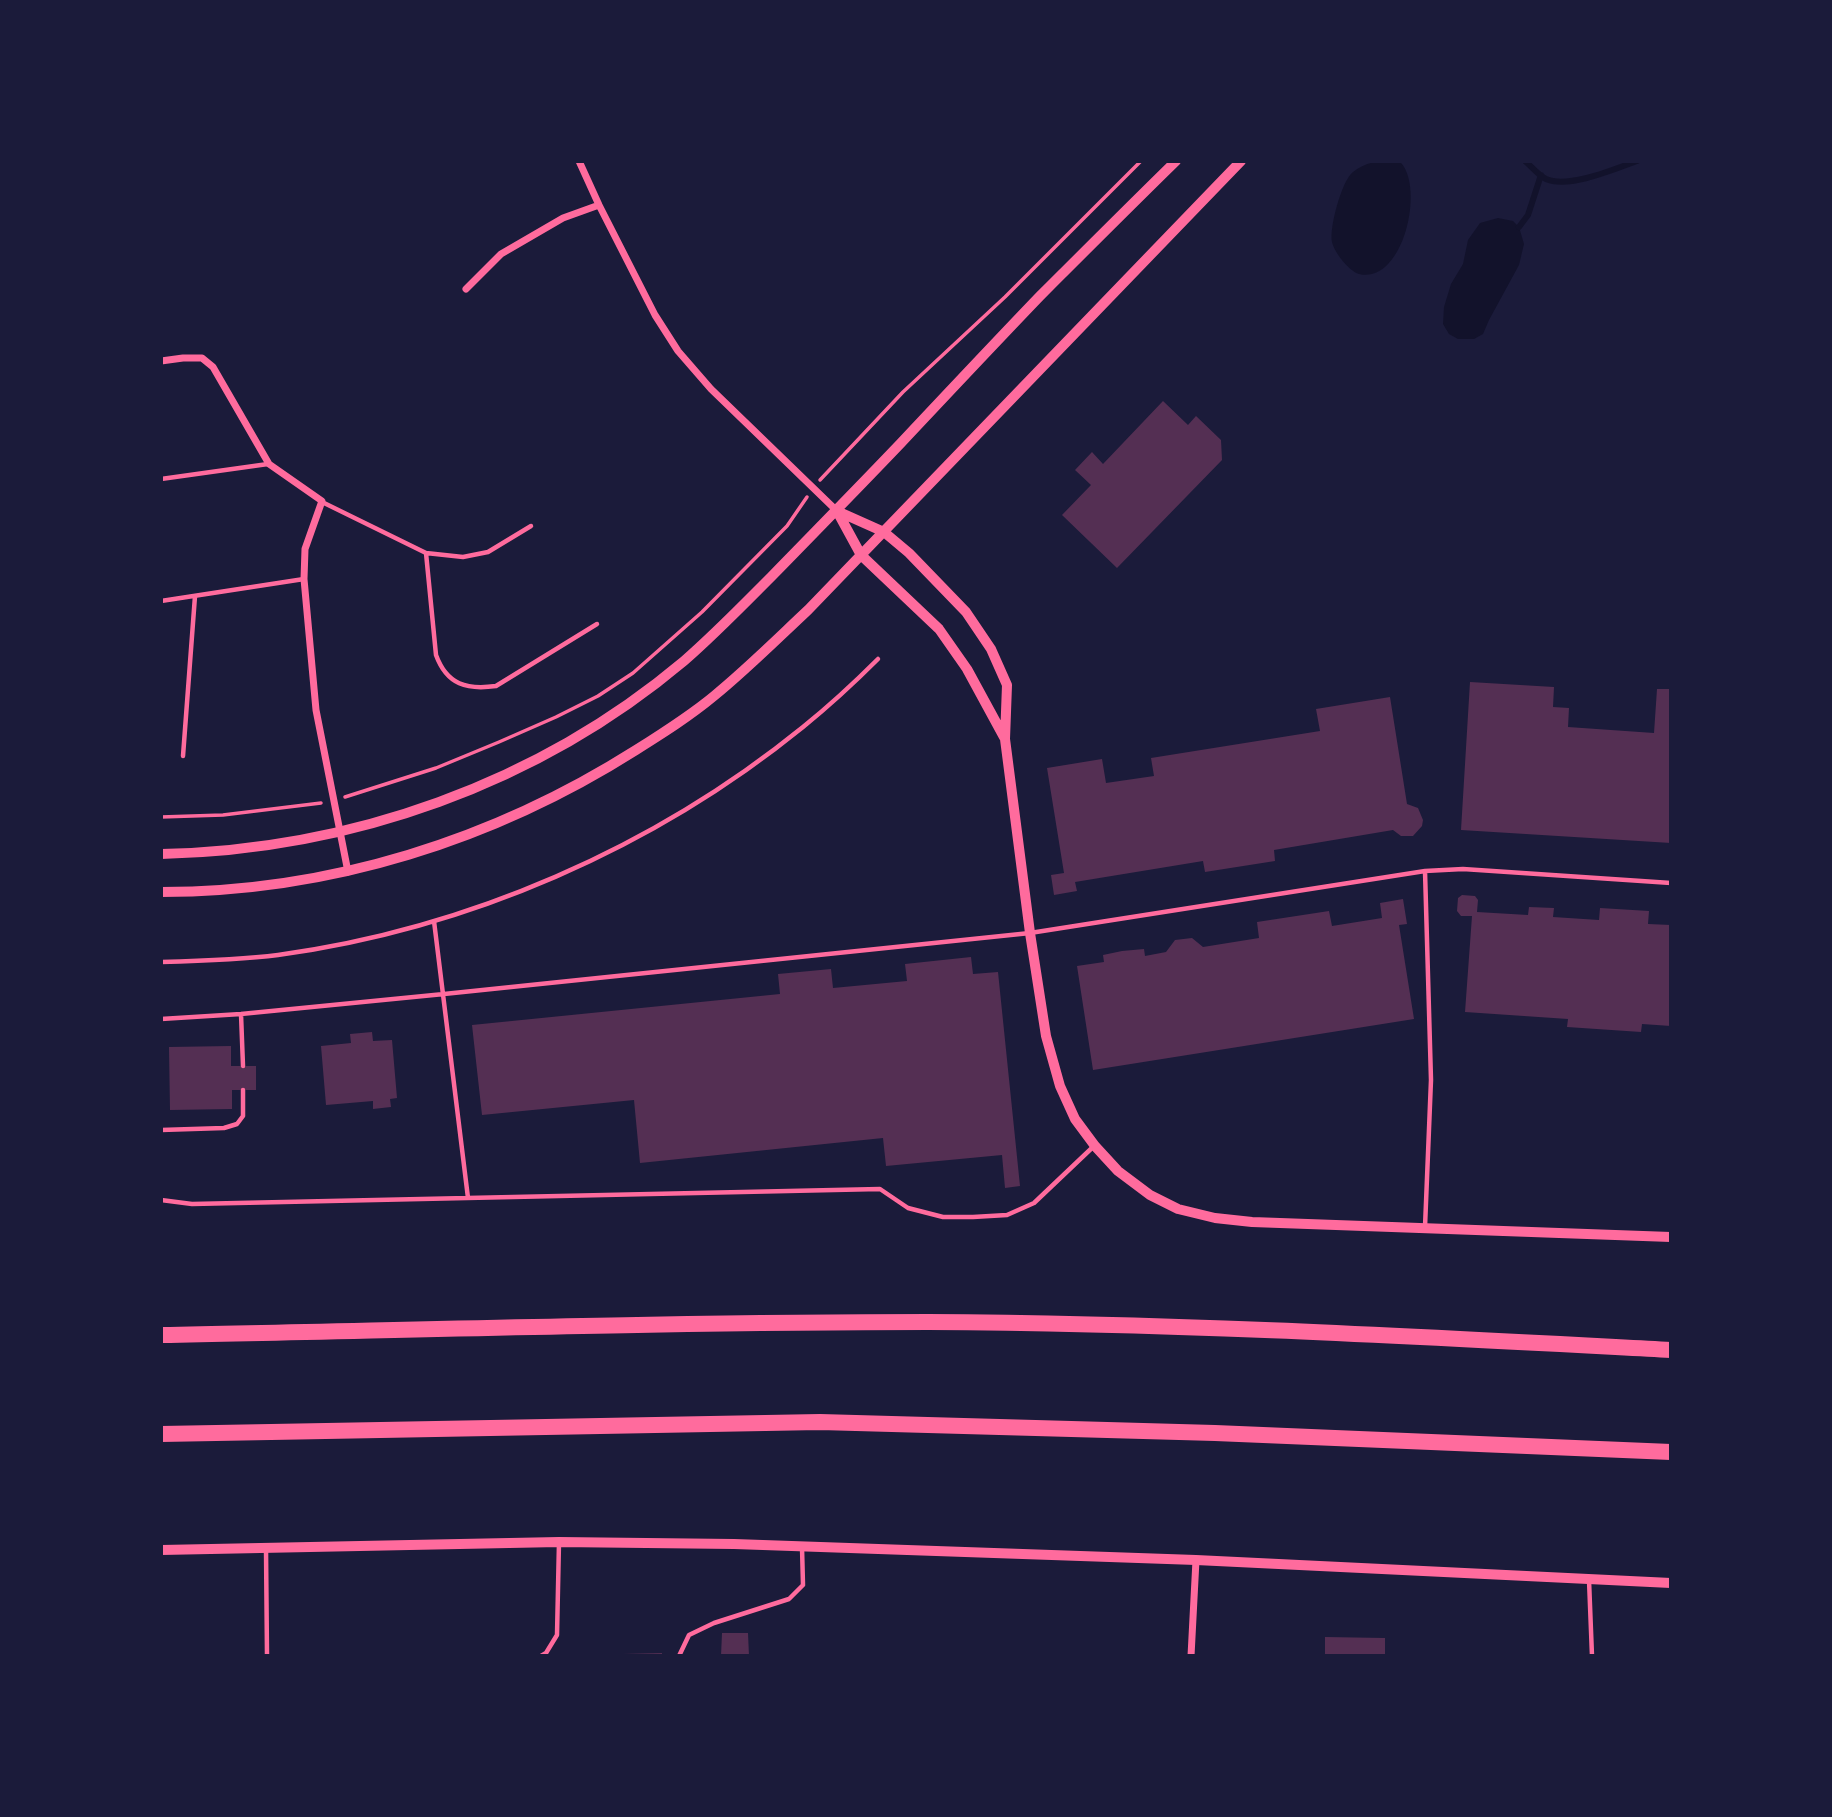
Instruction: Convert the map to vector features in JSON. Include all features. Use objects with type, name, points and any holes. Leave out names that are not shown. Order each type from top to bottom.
[{"type":"highway","points":[[161,1335],[743,1323],[931,1322],[1265,1330],[1671,1350]]},
{"type":"highway","points":[[161,1434],[820,1422],[1215,1433],[1671,1452]]},
{"type":"street","points":[[579,161],[655,316],[678,351],[711,389],[837,511],[861,555],[939,629],[967,669],[1005,739]]},
{"type":"street","points":[[161,854],[270,846],[394,818],[494,780],[591,728],[635,698],[683,662],[727,621],[837,511],[1040,296],[1175,161]]},
{"type":"street","points":[[161,892],[272,885],[348,872],[406,857],[509,818],[560,794],[664,732],[714,696],[762,654],[884,532],[1241,161]]},
{"type":"street","points":[[466,289],[501,254],[563,218],[599,205]]},
{"type":"street","points":[[161,361],[202,358],[213,367],[269,464],[322,501],[305,549],[304,579],[316,710],[348,872]]},
{"type":"street","points":[[837,511],[884,532],[909,553],[966,612],[991,649],[1007,685],[1005,739],[1046,1036],[1060,1086],[1075,1119],[1118,1171],[1150,1195],[1178,1209],[1215,1218],[1252,1222],[1671,1237]]},
{"type":"street","points":[[161,1550],[559,1542],[802,1546],[1196,1560],[1671,1583]]},
{"type":"street","points":[[1191,1656],[1196,1560]]},
{"type":"lane","points":[[161,479],[269,464]]},
{"type":"lane","points":[[322,501],[426,553],[463,557],[488,552],[531,526]]},
{"type":"lane","points":[[426,553],[436,655],[441,668],[455,682],[478,689],[496,686],[597,624]]},
{"type":"lane","points":[[161,601],[304,579]]},
{"type":"lane","points":[[183,756],[195,596]]},
{"type":"lane","points":[[161,962],[276,955],[382,936],[488,904],[540,883],[649,830],[744,771],[803,727],[878,659]]},
{"type":"lane","points":[[161,1020],[443,994],[1030,933],[1425,871],[1463,869],[1671,883]]},
{"type":"lane","points":[[1425,871],[1432,1080],[1425,1228]]},
{"type":"lane","points":[[434,921],[468,1198]]},
{"type":"lane","points":[[241,1014],[243,1066]]},
{"type":"lane","points":[[161,1130],[224,1128],[237,1124],[243,1116],[243,1090]]},
{"type":"lane","points":[[161,1200],[192,1204],[880,1189],[908,1208],[943,1217],[973,1217],[1007,1215],[1034,1203],[1095,1146]]},
{"type":"lane","points":[[541,1656],[546,1653],[557,1634],[559,1542]]},
{"type":"lane","points":[[679,1656],[689,1635],[714,1623],[789,1599],[803,1585],[802,1546]]},
{"type":"lane","points":[[265,1548],[267,1656]]},
{"type":"lane","points":[[1588,1579],[1592,1656]]},
{"type":"path","points":[[161,817],[223,816],[334,801],[436,768],[556,718],[633,673],[702,612],[787,526],[813,488],[903,393],[1005,297],[1141,161]]},
{"type":"shaded area","points":[[1399,161],[1407,173],[1410,190],[1406,230],[1399,249],[1388,264],[1375,273],[1359,274],[1342,261],[1332,242],[1332,226],[1337,205],[1353,172],[1375,162]]},
{"type":"shaded area","points":[[1498,218],[1513,221],[1519,227],[1524,244],[1519,265],[1483,334],[1474,339],[1458,339],[1449,334],[1443,324],[1444,307],[1451,284],[1463,264],[1468,240],[1480,223]]},
{"type":"building","points":[[1163,401],[1188,425],[1196,416],[1221,440],[1222,460],[1117,568],[1062,515],[1091,485],[1075,470],[1092,452],[1103,464]]},
{"type":"building","points":[[1470,682],[1554,687],[1553,707],[1569,708],[1568,727],[1654,733],[1657,689],[1671,689],[1671,843],[1461,830]]},
{"type":"building","points":[[1390,697],[1407,804],[1418,808],[1423,820],[1422,826],[1413,836],[1401,836],[1393,830],[1274,850],[1275,861],[1205,872],[1203,861],[1075,882],[1077,891],[1054,895],[1051,875],[1064,873],[1047,768],[1102,759],[1106,783],[1154,776],[1151,758],[1320,731],[1316,709]]},
{"type":"building","points":[[1462,895],[1475,896],[1478,900],[1477,912],[1528,915],[1529,907],[1554,908],[1553,917],[1599,920],[1600,908],[1649,911],[1648,924],[1671,925],[1671,1026],[1642,1024],[1641,1032],[1567,1027],[1568,1019],[1465,1012],[1472,916],[1461,916],[1457,911],[1458,898]]},
{"type":"building","points":[[1403,899],[1407,924],[1399,925],[1414,1019],[1093,1070],[1077,966],[1104,962],[1103,955],[1122,951],[1144,949],[1145,956],[1166,952],[1175,940],[1192,938],[1203,947],[1259,938],[1257,922],[1329,911],[1332,926],[1382,918],[1380,903]]},
{"type":"building","points":[[971,957],[973,974],[998,972],[1020,1186],[1005,1188],[1002,1155],[886,1166],[883,1138],[640,1163],[634,1100],[482,1115],[472,1025],[780,994],[778,974],[831,969],[833,988],[907,981],[905,964]]},
{"type":"building","points":[[372,1032],[373,1041],[392,1040],[397,1098],[390,1099],[391,1107],[373,1109],[373,1101],[326,1105],[321,1046],[351,1043],[350,1034]]},
{"type":"building","points":[[231,1046],[231,1066],[256,1066],[256,1090],[232,1090],[232,1109],[170,1110],[169,1047]]},
{"type":"building","points":[[722,1633],[748,1633],[749,1656],[721,1656]]},
{"type":"building","points":[[1325,1637],[1385,1638],[1385,1656],[1325,1656]]},
{"type":"building","points":[[662,1653],[662,1656],[623,1656],[623,1654]]},
{"type":"waterway","points":[[1525,161],[1546,179],[1566,182],[1592,177],[1637,161]]},
{"type":"waterway","points":[[1519,227],[1528,215],[1541,175]]}]
